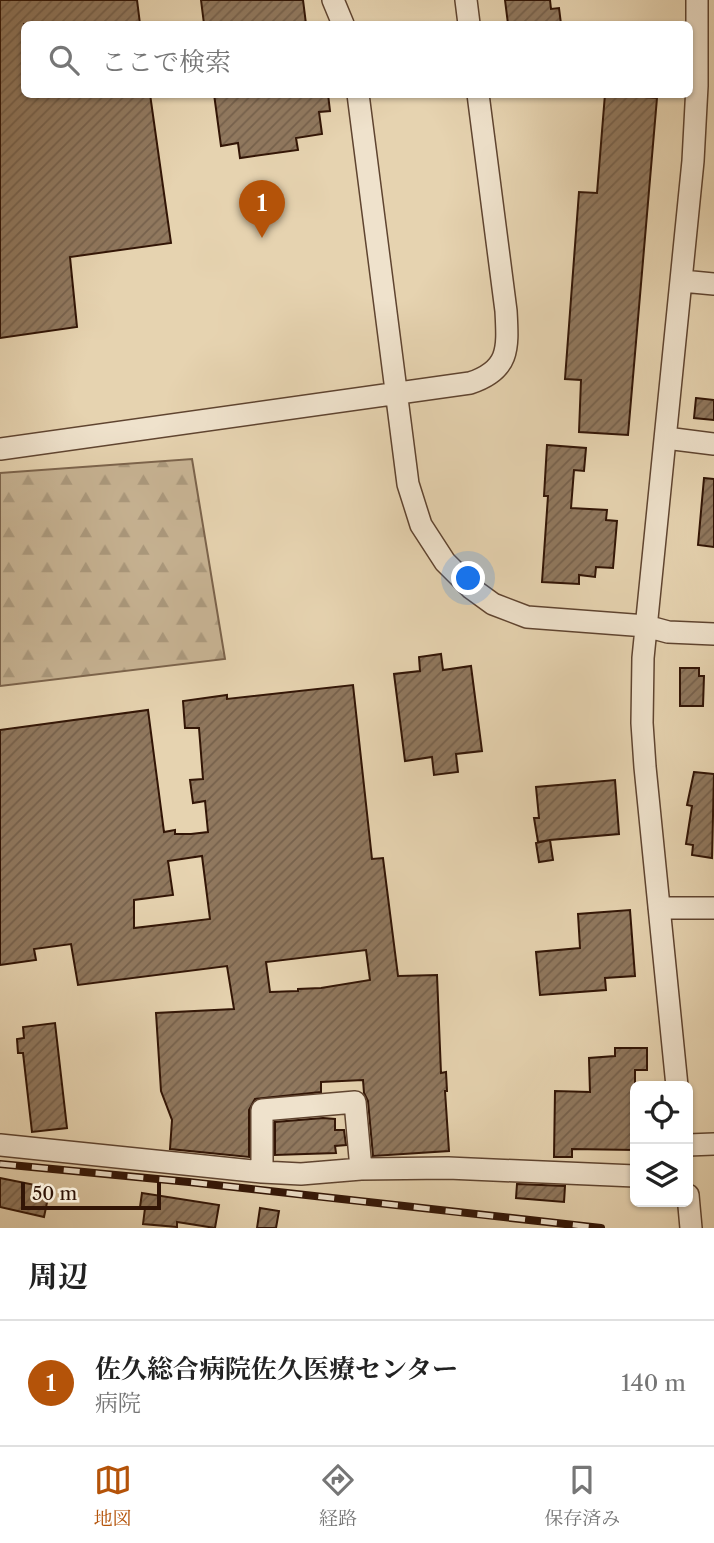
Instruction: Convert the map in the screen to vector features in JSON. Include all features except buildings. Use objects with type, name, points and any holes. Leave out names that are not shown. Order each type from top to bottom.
[{"type":"street","points":[[333,0],[342,21]]},
{"type":"street","points":[[466,0],[469,21]]},
{"type":"street","points":[[676,1081],[642,723],[643,658],[694,148],[696,0]]},
{"type":"street","points":[[359,98],[408,484],[421,525],[445,562],[471,588],[493,604],[527,617],[646,626],[668,632],[714,634]]},
{"type":"street","points":[[0,449],[470,383],[485,378],[496,370],[505,356],[508,339],[479,98]]},
{"type":"street","points":[[682,281],[714,284]]},
{"type":"street","points":[[666,438],[714,444]]},
{"type":"street","points":[[659,908],[714,908]]},
{"type":"street","points":[[262,1172],[262,1110],[355,1102],[360,1169]]},
{"type":"street","points":[[693,1145],[714,1144]]},
{"type":"street","points":[[0,1145],[301,1174],[360,1169],[448,1168],[630,1175]]},
{"type":"street","points":[[689,1207],[691,1228]]},
{"type":"green space","points":[[192,459],[225,659],[0,686],[0,473]]},
{"type":"railway","points":[[0,1164],[189,1182],[601,1228]]},
{"type":"place","name":"佐久総合病院佐久医療センター","points":[[262,238]]}]
